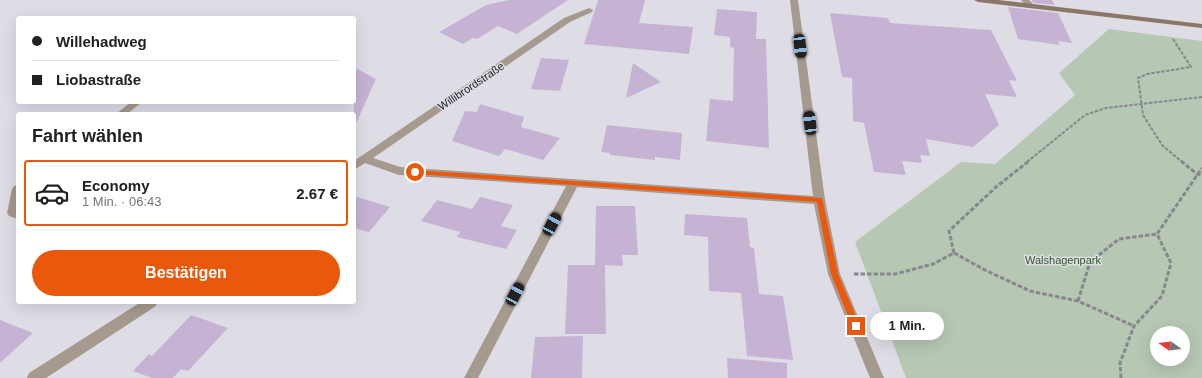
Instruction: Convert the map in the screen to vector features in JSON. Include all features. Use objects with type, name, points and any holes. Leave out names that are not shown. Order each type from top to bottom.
[{"type":"main road","points":[[978,0],[1028,3],[1162,22],[1202,26]]},
{"type":"street","points":[[794,0],[820,200],[834,274],[877,378]]},
{"type":"street","name":"Willibrordstraße","points":[[356,165],[567,20],[589,10]]},
{"type":"street","points":[[124,112],[134,104]]},
{"type":"street","points":[[364,159],[399,171],[820,200]]},
{"type":"street","points":[[471,378],[574,182]]},
{"type":"street","points":[[16,201],[14,213],[16,214]]},
{"type":"street","points":[[34,378],[148,304]]},
{"type":"path","points":[[1162,22],[1191,67],[1147,74],[1138,78],[1143,115],[1162,145],[1196,174],[1202,175]]},
{"type":"path","points":[[1134,326],[1078,301],[1030,291],[987,271],[954,253],[949,231],[996,187],[1085,115],[1106,108],[1202,97]]},
{"type":"path","points":[[1078,301],[1090,262],[1119,240],[1157,234],[1196,174],[1202,168]]},
{"type":"path","points":[[1121,378],[1120,363],[1134,326],[1162,296],[1171,263],[1157,234]]},
{"type":"path","points":[[834,274],[895,274],[933,264],[954,253]]},
{"type":"green space","name":"Walshagenpark","points":[[1109,29],[1202,41],[1202,378],[906,378],[855,242],[961,162],[995,164],[1075,95],[1059,73]]},
{"type":"building","points":[[509,0],[568,0],[517,34],[498,26],[477,39],[473,38],[463,44],[439,32],[486,5]]},
{"type":"building","points":[[598,0],[645,0],[639,23],[693,27],[689,54],[584,44]]},
{"type":"building","points":[[1031,0],[1052,0],[1055,5],[1034,3]]},
{"type":"building","points":[[1008,7],[1058,13],[1072,43],[1058,41],[1060,45],[1018,39]]},
{"type":"building","points":[[717,9],[757,12],[756,39],[766,39],[769,148],[706,141],[710,99],[733,101],[734,48],[730,47],[730,37],[714,35]]},
{"type":"building","points":[[830,13],[888,18],[890,23],[991,30],[1017,81],[1009,80],[1017,97],[985,94],[999,125],[973,147],[926,139],[930,156],[920,155],[922,163],[902,161],[906,175],[874,172],[864,123],[853,121],[852,78],[842,77]]},
{"type":"building","points":[[541,58],[569,60],[560,91],[531,89]]},
{"type":"building","points":[[633,63],[661,82],[626,98]]},
{"type":"building","points":[[356,68],[376,79],[356,124],[356,112],[354,112],[354,104],[356,104]]},
{"type":"building","points":[[480,104],[524,117],[521,127],[560,138],[543,160],[505,149],[499,156],[452,141],[465,111],[477,112]]},
{"type":"building","points":[[607,125],[682,133],[680,160],[655,157],[655,160],[610,155],[610,153],[601,152]]},
{"type":"building","points":[[356,197],[390,207],[369,232],[356,229]]},
{"type":"building","points":[[480,197],[513,205],[501,226],[517,230],[506,249],[457,237],[460,232],[421,221],[437,200],[472,209]]},
{"type":"building","points":[[596,206],[635,206],[638,255],[622,255],[623,266],[605,265],[606,334],[565,334],[568,265],[595,265]]},
{"type":"building","points":[[685,214],[747,218],[750,247],[754,248],[759,294],[783,296],[793,360],[747,356],[741,293],[709,291],[708,237],[684,235]]},
{"type":"building","points":[[191,315],[228,328],[188,371],[181,369],[173,378],[152,378],[133,371],[149,354],[152,356]]},
{"type":"building","points":[[0,320],[33,333],[0,363]]},
{"type":"building","points":[[583,336],[582,378],[531,378],[535,337]]},
{"type":"building","points":[[727,358],[787,363],[787,378],[728,378]]},
{"type":"route","points":[[415,172],[820,200],[834,274],[856,326]]}]
